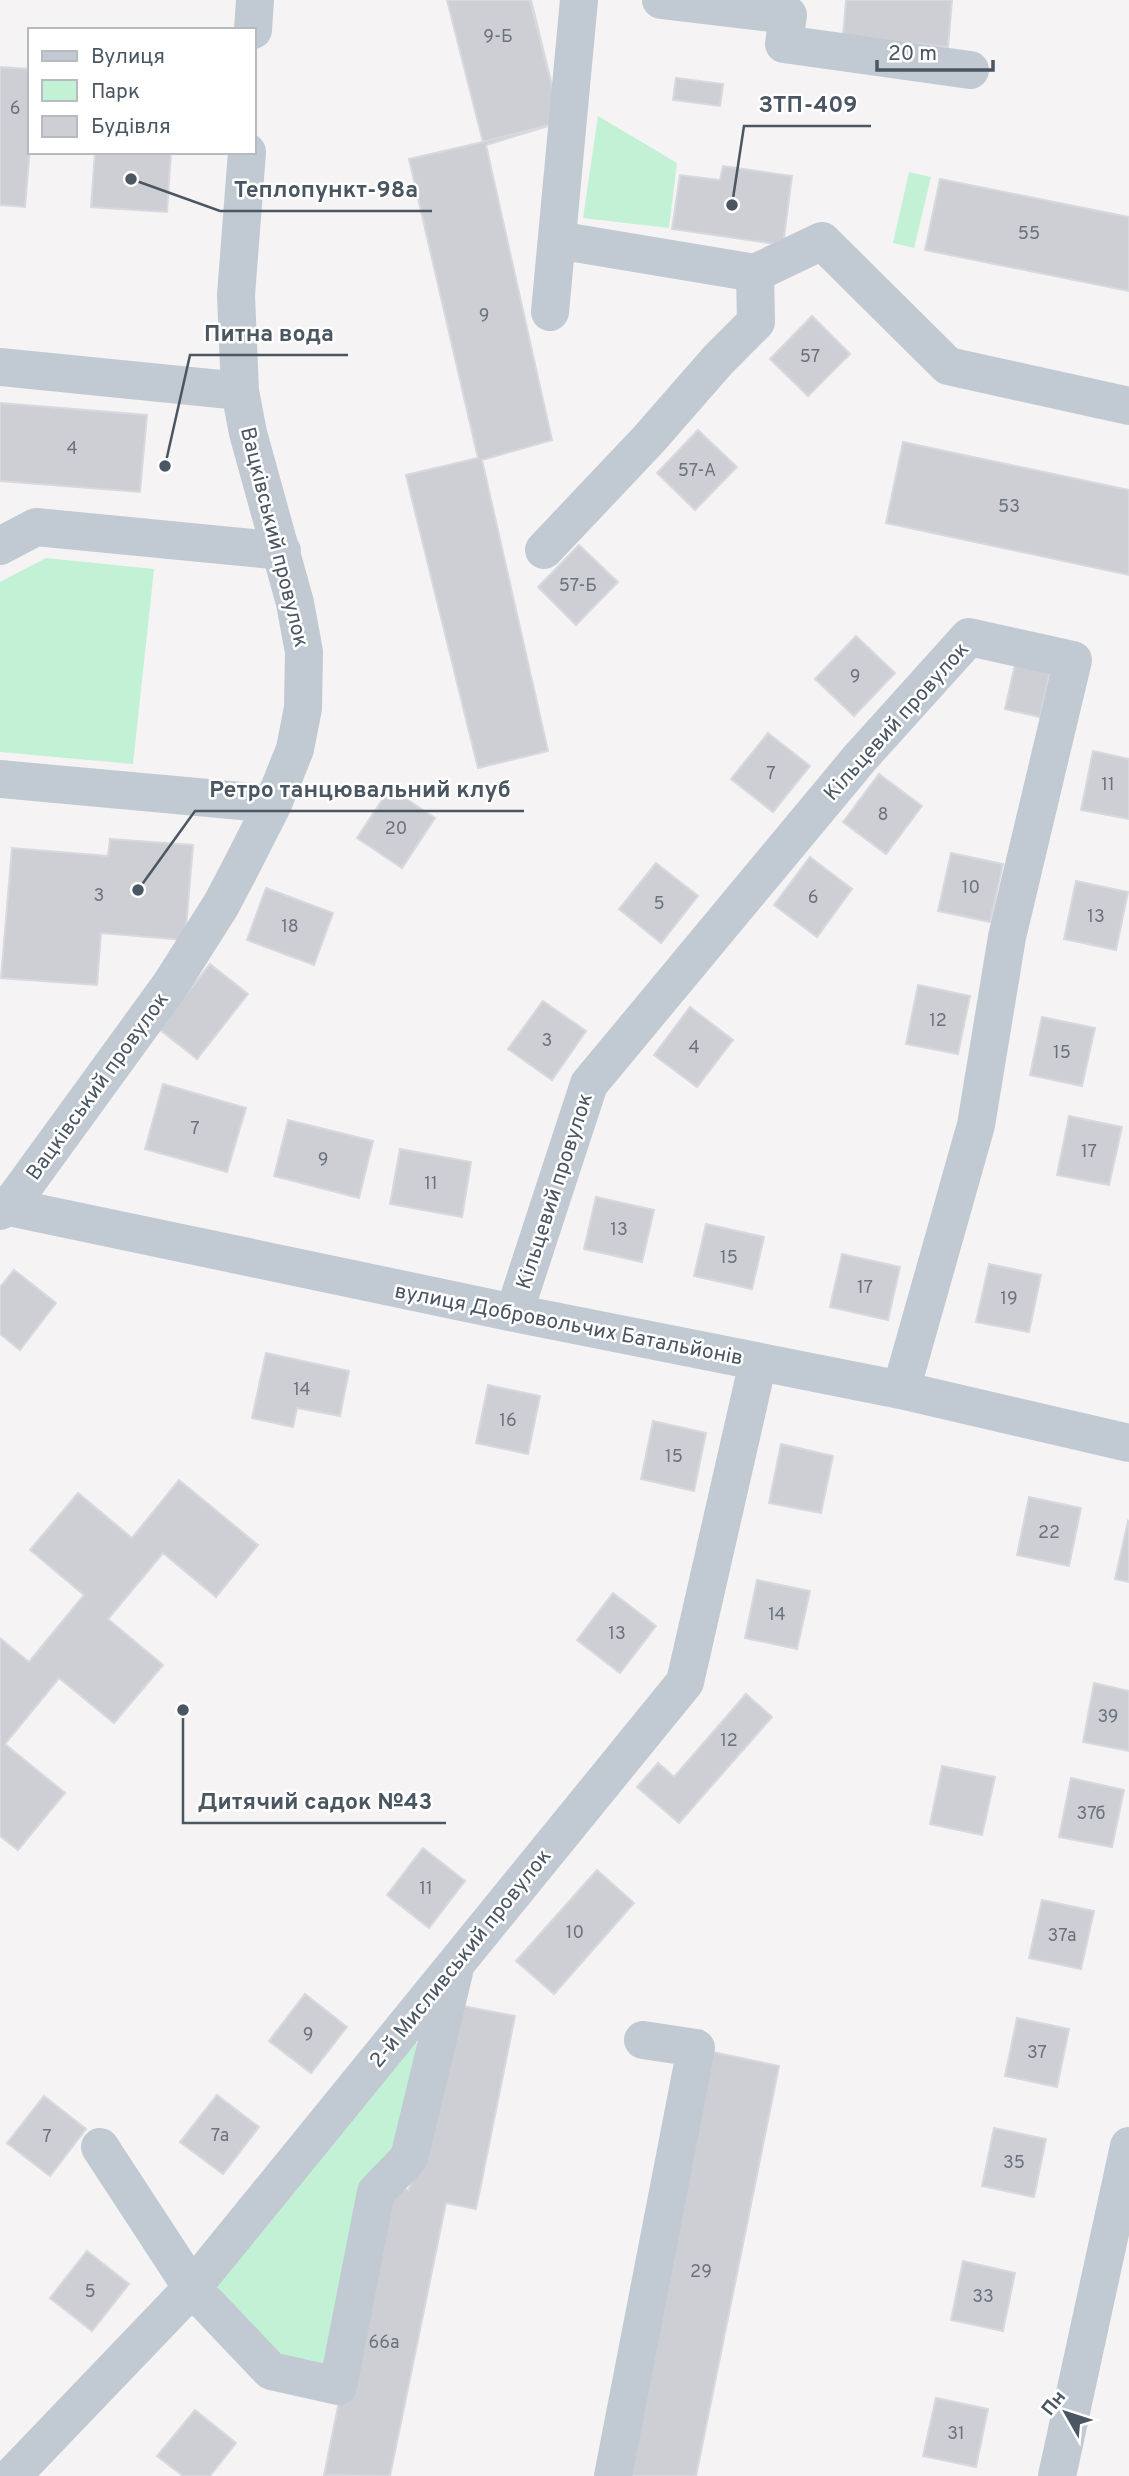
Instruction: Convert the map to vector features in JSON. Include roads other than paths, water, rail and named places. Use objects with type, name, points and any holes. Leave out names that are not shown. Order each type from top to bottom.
[{"type":"street","points":[[253,28],[255,0]]},
{"type":"street","points":[[550,312],[579,0]]},
{"type":"street","points":[[661,0],[788,15],[784,44],[970,70]]},
{"type":"street","name":"Вацківський провулок","points":[[2,1202],[172,984],[221,905],[273,804],[295,749],[303,708],[304,652],[295,603],[248,433],[240,391],[236,295],[247,154]]},
{"type":"street","points":[[557,240],[755,273],[822,241],[948,366],[1129,406]]},
{"type":"street","points":[[544,550],[756,322],[755,273]]},
{"type":"street","points":[[0,366],[240,391]]},
{"type":"street","points":[[0,546],[36,527],[282,551]]},
{"type":"street","name":"Кільцевий провулок","points":[[514,1313],[589,1084],[859,759],[969,637],[1073,660],[1007,937],[976,1125],[901,1390]]},
{"type":"street","points":[[0,779],[273,804]]},
{"type":"street","name":"вулиця Добровольчих Батальйонів","points":[[2,1202],[514,1313],[901,1390],[1129,1443]]},
{"type":"street","name":"2-й Мисливський провулок","points":[[12,2476],[192,2288],[685,1682],[758,1362]]},
{"type":"street","points":[[100,2147],[192,2288],[271,2371],[338,2386],[376,2192],[409,2158],[456,1962]]},
{"type":"street","points":[[613,2476],[696,2048],[643,2040]]},
{"type":"street","points":[[1057,2476],[1129,2146]]},
{"type":"place","name":"Теплопункт-98а","points":[[131,179]]},
{"type":"place","name":"ЗТП-409","points":[[732,205]]},
{"type":"place","name":"Питна вода","points":[[165,466]]},
{"type":"place","name":"Ретро танцювальний клуб","points":[[138,890]]},
{"type":"place","name":"Дитячий садок №43","points":[[183,1710]]}]
